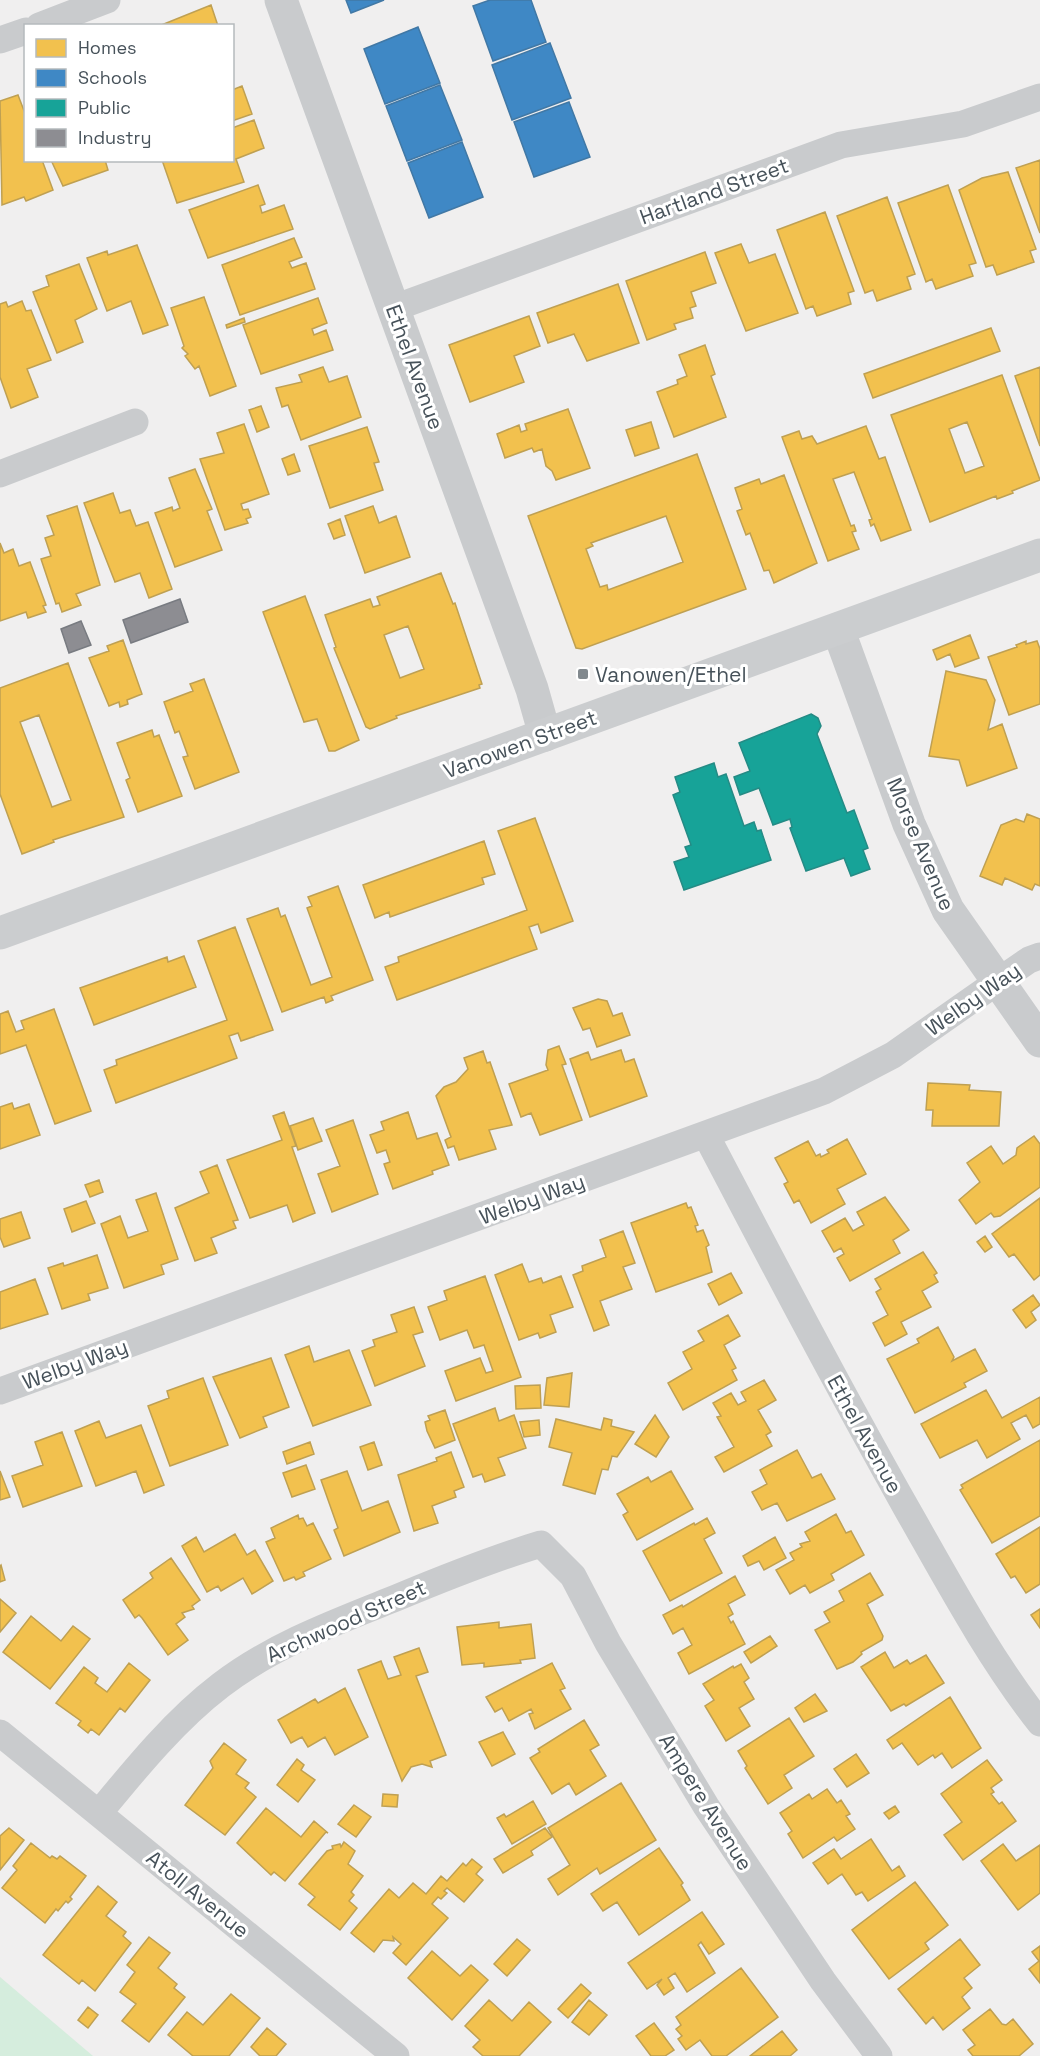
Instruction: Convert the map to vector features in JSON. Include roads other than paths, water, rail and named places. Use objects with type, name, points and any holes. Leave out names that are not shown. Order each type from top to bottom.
[{"type":"main road","name":"Vanowen Street","points":[[0,933],[1040,555]]},
{"type":"street","points":[[44,24],[107,0]]},
{"type":"street","name":"Ethel Avenue","points":[[281,0],[528,678],[545,735]]},
{"type":"street","points":[[0,40],[24,32]]},
{"type":"street","name":"Hartland Street","points":[[394,308],[841,145],[963,124],[1040,97]]},
{"type":"street","points":[[0,474],[135,422]]},
{"type":"street","name":"Morse Avenue","points":[[838,629],[919,846],[948,910],[1040,1041]]},
{"type":"street","name":"Welby Way","points":[[0,1391],[824,1091],[893,1055],[1029,960],[1040,956]]},
{"type":"street","name":"Ethel Avenue","points":[[705,1135],[838,1386],[926,1543],[972,1621],[1040,1723]]},
{"type":"street","name":"Archwood Street","points":[[99,1813],[179,1723],[221,1685],[269,1653],[350,1616],[498,1557],[541,1545]]},
{"type":"street","name":"Ampere Avenue","points":[[541,1545],[573,1576],[608,1643],[705,1806],[823,1981],[879,2056]]},
{"type":"street","name":"Atoll Avenue","points":[[0,1733],[396,2056]]},
{"type":"place","name":"Vanowen/Ethel","points":[[583,674]]}]
